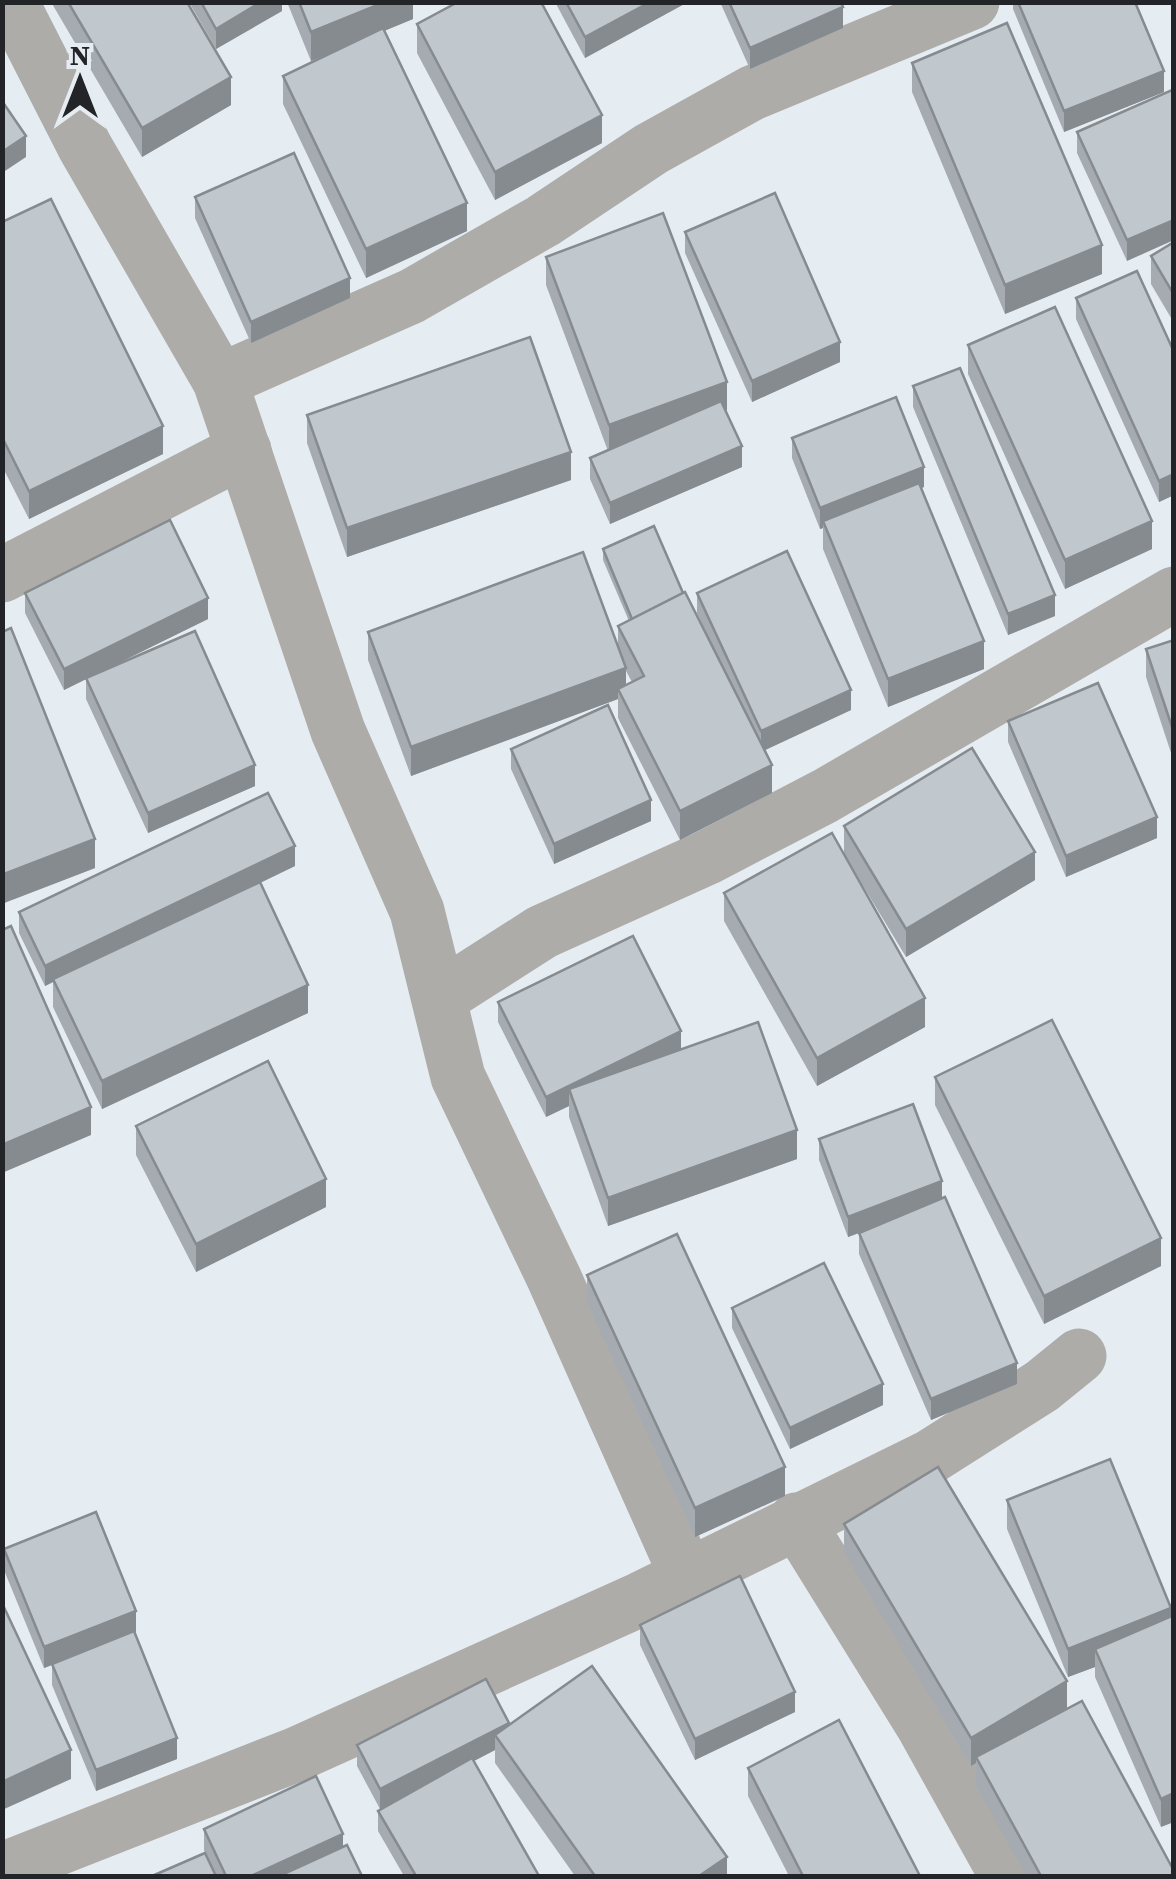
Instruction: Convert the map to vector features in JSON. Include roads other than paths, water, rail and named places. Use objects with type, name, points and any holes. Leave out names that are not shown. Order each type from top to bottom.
[{"type":"street","points":[[11,2],[86,146],[220,381],[338,731],[417,911],[458,1077],[554,1278],[686,1574]]},
{"type":"street","points":[[220,381],[412,296],[543,221],[651,148],[752,93],[972,2]]},
{"type":"street","points":[[2,574],[244,450]]},
{"type":"street","points":[[439,998],[542,932],[706,858],[825,796],[1174,594]]},
{"type":"street","points":[[2,1870],[296,1754],[578,1629],[930,1457],[1042,1386],[1080,1356]]},
{"type":"street","points":[[796,1520],[923,1725],[1007,1876]]}]
